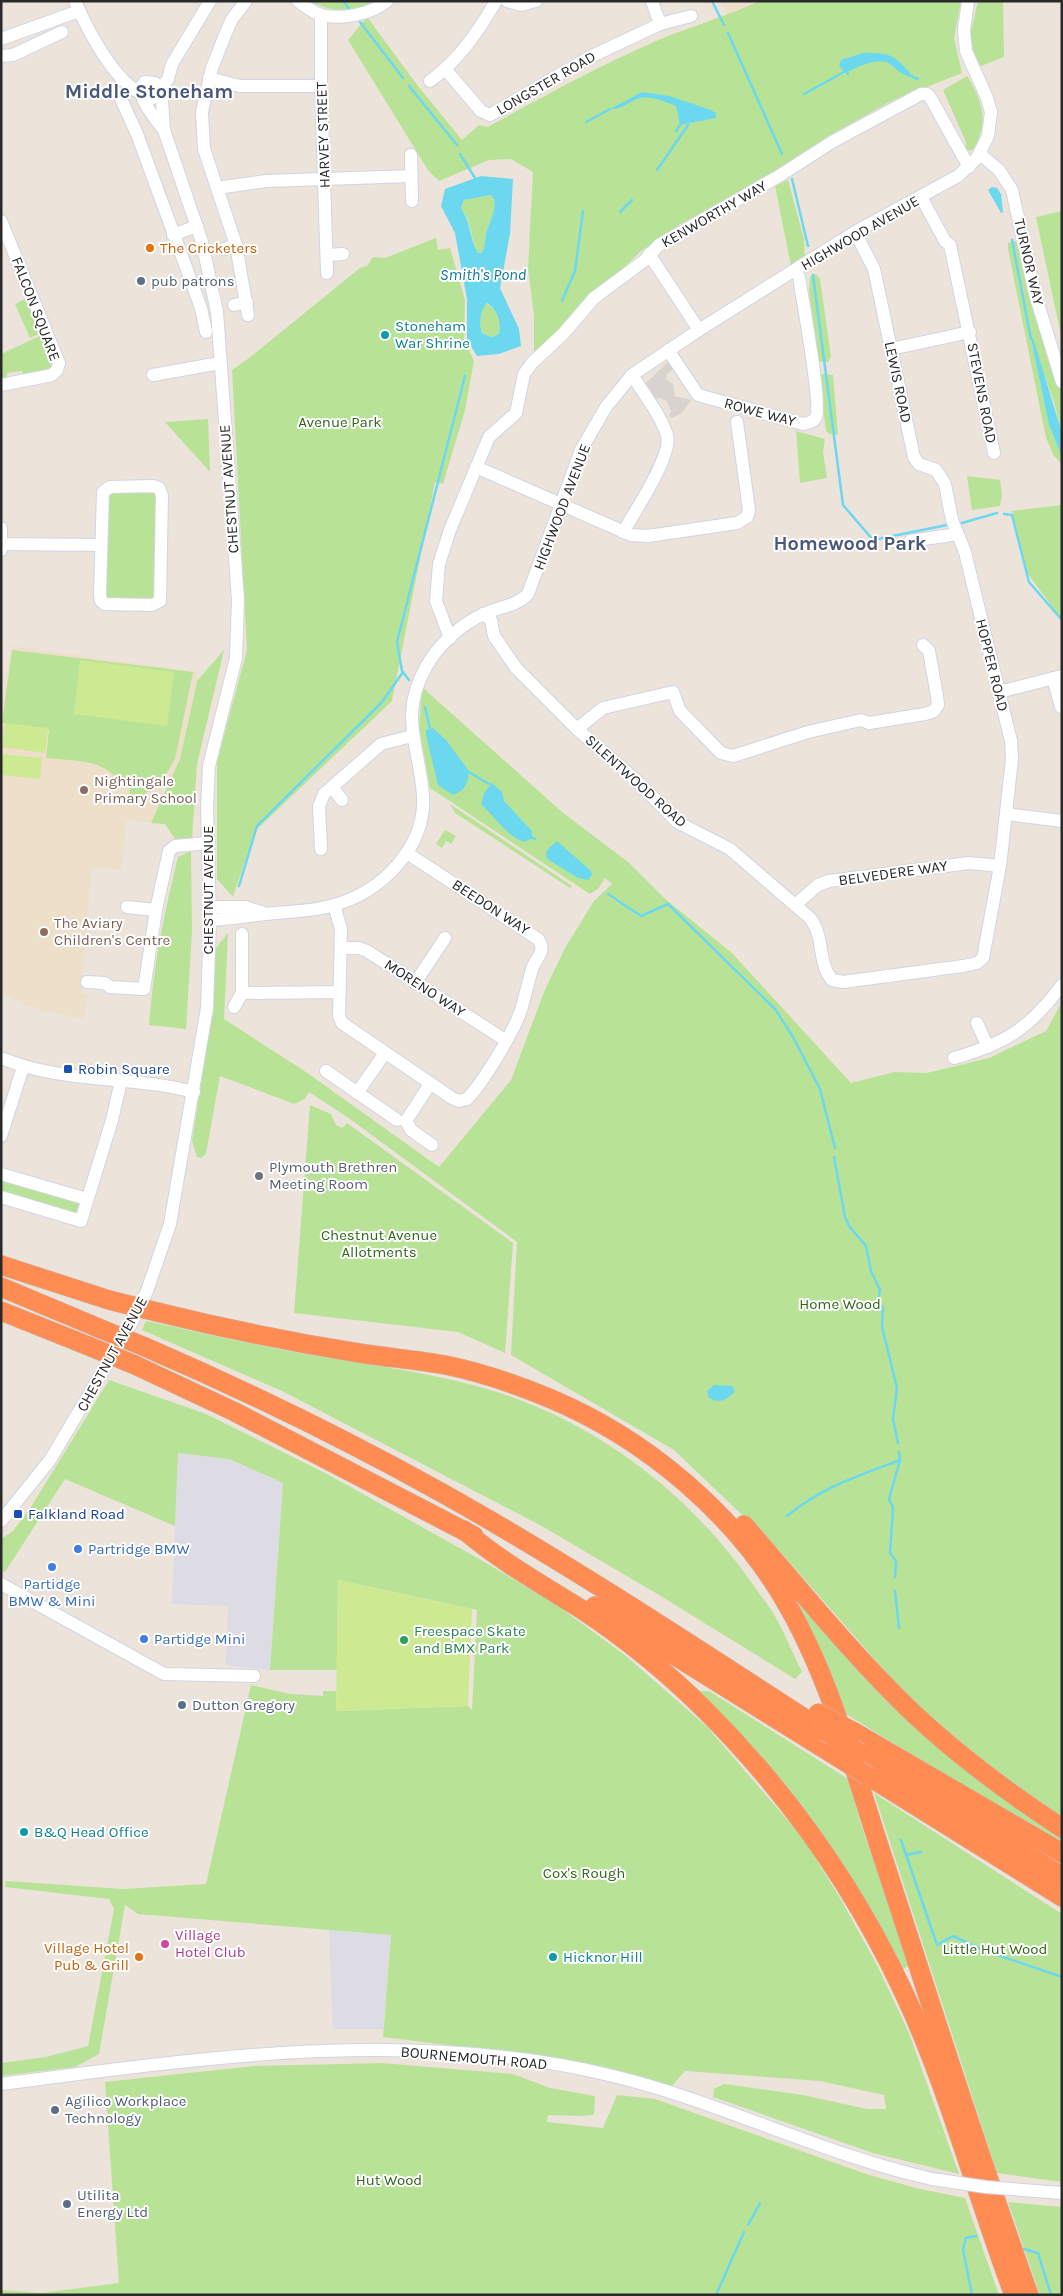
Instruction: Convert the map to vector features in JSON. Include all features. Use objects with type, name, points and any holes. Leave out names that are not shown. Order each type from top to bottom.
[{"type":"highway","points":[[1,1265],[109,1300],[233,1330],[366,1354],[442,1365],[496,1378],[590,1417],[665,1467],[711,1507],[771,1579],[801,1632],[829,1698],[997,2206],[1029,2295]]},
{"type":"highway","points":[[1,1287],[145,1347],[302,1421],[444,1494],[592,1582],[748,1681],[821,1722],[860,1753],[1062,1876]]},
{"type":"highway","points":[[1,1311],[135,1365],[235,1412],[464,1530],[635,1630],[1062,1897]]},
{"type":"highway","points":[[665,1467],[688,1477],[743,1524],[860,1660],[915,1715],[983,1773],[1062,1828]]},
{"type":"highway","points":[[464,1530],[489,1552],[584,1611],[648,1659],[705,1710],[770,1781],[806,1826],[847,1888],[904,1994],[945,2100],[1014,2295]]},
{"type":"highway","points":[[821,1722],[854,1732],[1062,1853]]},
{"type":"street","points":[[172,64],[141,87],[142,95],[152,100],[159,92],[168,79],[172,64],[210,1]]},
{"type":"street","points":[[246,1],[232,18],[210,78],[202,112],[204,140],[230,247],[247,302],[248,315]]},
{"type":"street","points":[[298,1],[322,15],[356,14],[372,10],[387,1]]},
{"type":"street","points":[[430,81],[446,70],[475,36],[496,1]]},
{"type":"street","points":[[507,1],[521,5],[536,1]]},
{"type":"street","points":[[652,1],[660,24]]},
{"type":"street","name":"HIGHWOOD AVENUE","points":[[210,920],[244,918],[334,905],[369,889],[390,872],[407,853],[418,831],[423,805],[421,779],[412,736],[416,690],[430,660],[465,624],[483,614],[519,601],[528,594],[581,450],[606,407],[632,375],[698,330],[855,232],[958,176],[980,154],[990,128],[991,112],[985,92],[970,64],[964,44],[964,24],[968,1]]},
{"type":"street","points":[[1,39],[77,6]]},
{"type":"street","name":"CHESTNUT AVENUE","points":[[1,1521],[50,1460],[131,1324],[147,1291],[170,1224],[207,1008],[210,920],[207,808],[209,766],[236,658],[238,634],[217,312],[209,268],[197,226],[164,130],[142,95],[128,85],[94,40],[77,6]]},
{"type":"street","name":"HARVEY STREET","points":[[322,15],[321,86],[327,272]]},
{"type":"street","name":"LONGSTER ROAD","points":[[446,70],[481,111],[490,115],[590,57],[660,24],[691,16]]},
{"type":"street","points":[[1,56],[12,55],[62,32]]},
{"type":"street","points":[[120,74],[155,83],[159,92]]},
{"type":"street","points":[[210,78],[240,86],[321,86]]},
{"type":"street","name":"CHESTNUT AVENUE","points":[[159,92],[162,101],[164,130]]},
{"type":"street","name":"KENWORTHY WAY","points":[[450,638],[436,601],[439,564],[450,530],[488,437],[516,413],[524,374],[532,363],[563,334],[594,298],[659,245],[779,176],[832,142],[921,94],[929,96],[969,167]]},
{"type":"street","points":[[121,99],[140,143],[201,308],[206,332]]},
{"type":"street","name":"TURNOR WAY","points":[[980,154],[999,170],[1012,190],[1036,294],[1062,382]]},
{"type":"street","points":[[411,156],[412,201]]},
{"type":"street","points":[[217,188],[266,181],[412,176]]},
{"type":"street","name":"STEVENS ROAD","points":[[921,197],[945,241],[950,245],[970,332],[994,453]]},
{"type":"street","name":"FALCON SQUARE","points":[[1,221],[59,363],[57,370],[52,375],[1,385]]},
{"type":"street","points":[[173,235],[197,226]]},
{"type":"street","name":"LEWIS ROAD","points":[[855,232],[873,265],[914,457],[917,463],[936,470],[941,476],[945,484],[952,520]]},
{"type":"street","points":[[327,255],[343,254]]},
{"type":"street","points":[[649,254],[698,330]]},
{"type":"street","name":"ROWE WAY","points":[[668,350],[698,395],[803,424],[813,420],[816,417],[817,408],[812,365],[799,277],[795,271]]},
{"type":"street","points":[[234,305],[247,302]]},
{"type":"street","name":"STEVENS ROAD","points":[[891,348],[970,332]]},
{"type":"street","points":[[154,376],[220,363]]},
{"type":"street","points":[[622,532],[655,474],[668,443],[667,435],[655,412],[632,375]]},
{"type":"street","points":[[476,467],[622,532],[638,536],[744,521],[747,517],[748,502],[737,422]]},
{"type":"street","points":[[153,486],[159,488],[162,495],[159,603],[152,605],[109,606],[103,603],[100,596],[101,545],[102,498],[105,490],[110,487],[153,486]]},
{"type":"street","name":"HOPPER ROAD","points":[[952,520],[965,552],[1012,749],[1006,814]]},
{"type":"street","points":[[1,528],[1,550]]},
{"type":"street","points":[[910,541],[958,534]]},
{"type":"street","points":[[2,544],[101,545]]},
{"type":"street","name":"SILENTWOOD ROAD","points":[[483,614],[491,620],[494,636],[516,668],[577,729],[637,781],[677,822],[730,849],[795,905],[817,928],[824,967],[832,980],[843,982],[969,965],[980,961],[984,955],[1000,866],[1006,814]]},
{"type":"street","points":[[577,729],[603,708],[673,692],[680,711],[721,753],[733,756],[808,732],[861,720],[869,723],[925,714],[934,711],[938,706],[929,652],[922,645]]},
{"type":"street","points":[[999,692],[1057,677],[1061,707]]},
{"type":"street","points":[[321,848],[320,800],[381,744],[412,736]]},
{"type":"street","points":[[332,788],[342,800]]},
{"type":"street","points":[[1006,814],[1062,821]]},
{"type":"street","points":[[87,982],[105,983],[110,987],[144,989],[156,910],[169,851],[176,846],[209,844]]},
{"type":"street","name":"BEEDON WAY","points":[[334,905],[341,930],[339,1016],[344,1026],[430,1084],[456,1100],[464,1101],[473,1092],[521,1010],[533,966],[542,953],[541,943],[494,908],[407,853]]},
{"type":"street","name":"BELVEDERE WAY","points":[[795,905],[818,885],[829,881],[969,863],[1000,866]]},
{"type":"street","points":[[127,907],[156,910]]},
{"type":"street","name":"HIGHWOOD AVENUE","points":[[210,907],[245,907],[266,914]]},
{"type":"street","points":[[234,1007],[242,992],[242,934]]},
{"type":"street","points":[[415,983],[445,938]]},
{"type":"street","name":"MORENO WAY","points":[[341,948],[359,948],[367,951],[505,1040]]},
{"type":"street","points":[[954,1058],[988,1047],[1025,1026],[1050,1002],[1062,985]]},
{"type":"street","points":[[242,992],[340,992]]},
{"type":"street","points":[[977,1023],[988,1047]]},
{"type":"street","points":[[358,1093],[385,1053]]},
{"type":"street","points":[[1,1058],[23,1067],[55,1075],[173,1086],[194,1092]]},
{"type":"street","points":[[1,1136],[23,1067]]},
{"type":"street","points":[[326,1071],[397,1120]]},
{"type":"street","points":[[1,1197],[81,1221],[112,1120],[121,1081]]},
{"type":"street","points":[[430,1084],[406,1121],[411,1130],[432,1145]]},
{"type":"street","points":[[1,1174],[88,1199]]},
{"type":"street","name":"CHESTNUT AVENUE","points":[[1,1507],[19,1499]]},
{"type":"street","points":[[1,1584],[164,1674],[254,1676]]},
{"type":"street","name":"BOURNEMOUTH ROAD","points":[[1,2084],[249,2054],[380,2050],[465,2054],[577,2068],[658,2087],[864,2162],[932,2180],[986,2187],[1062,2193]]},
{"type":"shaded area","points":[[720,1],[760,1],[728,16]]},
{"type":"shaded area","points":[[668,362],[675,367],[666,375],[667,380],[673,384],[675,396],[691,400],[682,413],[672,418],[669,415],[671,412],[667,401],[657,397],[656,402],[646,383]]},
{"type":"shaded area","name":"Nightingale Primary School","points":[[11,646],[198,672],[180,759],[152,823],[126,820],[122,870],[92,867],[81,993],[87,995],[84,1019],[43,1011],[21,1003],[1,992],[1,721]]},
{"type":"shaded area","points":[[178,1453],[229,1459],[283,1483],[270,1670],[226,1665],[228,1606],[172,1604]]},
{"type":"shaded area","points":[[329,1930],[391,1935],[383,2029],[333,2029]]},
{"type":"green space","points":[[310,1],[373,1],[358,8],[342,10],[318,5]]},
{"type":"green space","points":[[760,1],[961,1],[954,38],[962,73],[891,101],[825,138],[814,150],[679,225],[641,251],[534,354],[534,316],[528,267],[533,172],[511,159],[489,160],[439,181],[428,170],[348,40],[367,17],[418,86],[462,140],[479,125],[488,127],[633,52]]},
{"type":"green space","points":[[978,1],[1003,1],[1004,57],[976,68],[970,36]]},
{"type":"green space","points":[[967,76],[981,106],[983,121],[976,145],[971,151],[966,149],[966,142],[943,90]]},
{"type":"green space","points":[[788,180],[804,239],[805,259],[791,266],[775,186]]},
{"type":"green space","points":[[491,195],[494,204],[493,214],[486,233],[482,253],[478,253],[467,218],[461,208],[464,200]]},
{"type":"green space","points":[[1062,211],[1062,340],[1036,217]]},
{"type":"green space","name":"Avenue Park","points":[[436,238],[438,250],[450,248],[465,300],[464,339],[474,361],[465,410],[443,484],[435,482],[392,701],[255,831],[233,897],[217,879],[217,762],[247,650],[232,370],[360,268],[367,266],[373,257],[385,258]]},
{"type":"green space","points":[[1019,240],[1052,365],[1062,391],[1062,433],[1054,402],[1031,339],[1049,425],[1062,457],[1062,464],[1054,456],[1046,438],[1008,249],[1008,243]]},
{"type":"green space","points":[[816,274],[820,279],[831,357],[828,362],[819,361],[809,291],[810,277]]},
{"type":"green space","points":[[29,297],[43,332],[30,338],[15,304]]},
{"type":"green space","points":[[486,303],[496,313],[500,324],[499,334],[491,337],[482,333],[481,329],[481,313]]},
{"type":"green space","points":[[44,334],[53,364],[51,369],[23,377],[22,371],[7,373],[7,380],[1,381],[1,354]]},
{"type":"green space","points":[[822,374],[833,375],[838,435],[829,434],[826,430],[819,380]]},
{"type":"green space","points":[[208,419],[210,472],[165,422]]},
{"type":"green space","points":[[796,431],[825,439],[823,452],[827,478],[800,483]]},
{"type":"green space","points":[[967,476],[1000,480],[1002,495],[1000,506],[972,510]]},
{"type":"green space","points":[[152,491],[156,494],[156,598],[112,602],[105,596],[108,493]]},
{"type":"green space","points":[[1062,505],[1062,620],[1028,574],[1012,511]]},
{"type":"green space","points":[[12,650],[193,672],[175,759],[165,776],[139,799],[129,797],[130,787],[119,783],[106,769],[87,762],[46,758],[49,730],[2,723]]},
{"type":"green space","points":[[224,650],[197,764],[192,839],[175,839],[165,824],[151,823],[180,759],[197,681]]},
{"type":"green space","points":[[80,660],[174,672],[167,726],[74,714]]},
{"type":"green space","name":"Home Wood","points":[[422,687],[562,812],[628,862],[664,898],[732,953],[851,1083],[894,1072],[927,1073],[989,1058],[1046,1031],[1062,1002],[1062,1818],[1008,1782],[907,1696],[778,1549],[674,1450],[511,1355],[517,1242],[350,1119],[309,1092],[305,1099],[294,1104],[220,1076],[206,1154],[201,1158],[197,1157],[192,1141],[210,1028],[216,948],[228,933],[224,1019],[306,1072],[439,1167],[511,1080],[544,992],[565,948],[594,901],[612,884],[605,878],[598,889],[590,894],[430,788],[419,727]]},
{"type":"green space","points":[[5,723],[48,728],[45,753],[2,747]]},
{"type":"green space","points":[[1,754],[42,758],[40,779],[1,775]]},
{"type":"green space","points":[[450,804],[572,886],[570,888],[455,813]]},
{"type":"green space","points":[[445,830],[456,836],[451,844],[446,841],[442,848],[436,844]]},
{"type":"green space","points":[[191,851],[192,931],[186,1029],[149,1025],[156,962],[178,857]]},
{"type":"green space","name":"Chestnut Avenue Allotments","points":[[310,1105],[331,1114],[336,1125],[342,1128],[347,1123],[513,1243],[505,1353],[458,1332],[294,1313]]},
{"type":"green space","points":[[1,1177],[81,1203],[78,1214],[1,1195]]},
{"type":"green space","points":[[146,1321],[265,1347],[465,1383],[517,1399],[586,1431],[648,1473],[704,1525],[729,1553],[772,1612],[802,1672],[795,1679],[659,1595],[540,1525],[282,1391],[142,1330]]},
{"type":"green space","name":"Cox's Rough","points":[[109,1380],[206,1414],[327,1474],[481,1560],[558,1606],[626,1656],[707,1727],[803,1838],[840,1898],[877,1965],[909,2033],[959,2174],[873,2153],[713,2097],[714,2089],[724,2084],[803,2095],[867,2109],[886,2109],[884,2095],[820,2081],[685,2071],[672,2086],[600,2068],[492,2051],[383,2037],[391,1935],[138,1914],[125,1905],[99,2054],[75,2067],[1,2076],[1,2063],[46,2057],[88,2046],[114,1909],[109,1899],[5,1887],[6,1881],[123,1889],[206,1884],[251,1685],[290,1694],[323,1696],[323,1691],[336,1691],[336,1711],[468,1706],[472,1710],[477,1610],[338,1580],[337,1670],[270,1670],[283,1483],[229,1459],[178,1453],[175,1526],[65,1479],[5,1572],[1,1570],[1,1539],[13,1531],[31,1507]]},
{"type":"green space","points":[[779,1575],[793,1593],[1062,1837],[1062,1847],[846,1714]]},
{"type":"green space","name":"Freespace Skate and BMX Park","points":[[338,1580],[472,1609],[468,1706],[336,1711]]},
{"type":"green space","points":[[700,1691],[709,1691],[848,1779],[862,1828],[910,1965],[903,1969],[701,1699]]},
{"type":"green space","name":"Little Hut Wood","points":[[874,1793],[1062,1914],[1062,2182],[997,2173]]},
{"type":"green space","name":"Hut Wood","points":[[382,2063],[513,2074],[550,2088],[595,2096],[594,2115],[548,2115],[547,2122],[603,2128],[617,2095],[655,2099],[866,2174],[916,2188],[965,2198],[999,2295],[1,2295],[1,2290],[42,2293],[119,2283],[105,2082],[254,2066]]},
{"type":"green space","points":[[1008,2202],[1062,2207],[1062,2295],[1040,2295]]},
{"type":"water","points":[[863,53],[880,53],[891,56],[905,67],[911,74],[910,77],[890,64],[880,61],[845,73],[839,66],[841,60]]},
{"type":"water","points":[[642,92],[669,96],[711,110],[716,113],[716,118],[680,125],[676,106],[649,98],[636,99],[622,107],[610,109]]},
{"type":"water","name":"Smith's Pond","points":[[481,176],[513,179],[510,234],[500,288],[519,329],[521,346],[499,354],[477,356],[467,340],[467,299],[455,233],[441,206],[445,189]],"holes":[[[491,195],[494,204],[493,214],[486,233],[482,253],[478,253],[467,218],[461,208],[464,200]],[[487,303],[496,313],[500,325],[499,334],[491,337],[482,333],[481,326],[482,313]]]},
{"type":"water","points":[[992,187],[997,188],[1001,194],[1003,212],[1001,213],[988,190]]},
{"type":"water","points":[[1033,338],[1062,433],[1062,457],[1049,425],[1031,339]]},
{"type":"water","points":[[433,728],[446,740],[469,771],[465,786],[453,795],[438,785],[426,735],[426,730]]},
{"type":"water","points":[[492,783],[502,792],[504,801],[532,831],[532,838],[525,842],[513,836],[481,804],[484,793]]},
{"type":"water","points":[[557,841],[591,871],[592,875],[588,880],[578,878],[546,857],[547,850]]},
{"type":"water","points":[[714,1385],[732,1386],[735,1391],[723,1400],[713,1400],[709,1398],[707,1391]]},
{"type":"waterway","points":[[343,1],[351,11]]},
{"type":"waterway","points":[[712,1],[724,25]]},
{"type":"waterway","points":[[360,22],[403,78]]},
{"type":"waterway","points":[[728,33],[782,154]]},
{"type":"waterway","points":[[804,94],[844,72]]},
{"type":"waterway","points":[[911,76],[918,79]]},
{"type":"waterway","points":[[409,86],[457,145]]},
{"type":"waterway","points":[[586,122],[610,109]]},
{"type":"waterway","points":[[676,131],[680,125]]},
{"type":"waterway","points":[[657,170],[688,125]]},
{"type":"waterway","points":[[460,154],[475,178]]},
{"type":"waterway","points":[[792,179],[808,246]]},
{"type":"waterway","points":[[620,212],[632,200]]},
{"type":"waterway","points":[[562,301],[575,271],[583,211]]},
{"type":"waterway","points":[[1012,240],[1031,339]]},
{"type":"waterway","points":[[813,275],[843,505],[873,540],[947,525]]},
{"type":"waterway","points":[[409,680],[402,671],[397,642],[465,376]]},
{"type":"waterway","points":[[962,523],[997,513]]},
{"type":"waterway","points":[[1004,514],[1012,515],[1029,582],[1062,620]]},
{"type":"waterway","points":[[239,886],[257,826],[382,702],[403,672]]},
{"type":"waterway","points":[[425,707],[430,729]]},
{"type":"waterway","points":[[469,772],[489,784]]},
{"type":"waterway","points":[[608,894],[641,916],[668,904],[775,1009],[793,1037],[820,1089],[835,1148]]},
{"type":"waterway","points":[[834,1157],[845,1217],[849,1226],[866,1246],[871,1271],[880,1290],[878,1301],[883,1308],[882,1327],[897,1388],[893,1419],[898,1443]]},
{"type":"waterway","points":[[895,1577],[896,1561],[890,1553],[893,1508],[889,1499],[900,1460],[899,1452]]},
{"type":"waterway","points":[[787,1516],[827,1490],[900,1460]]},
{"type":"waterway","points":[[895,1591],[899,1628]]},
{"type":"waterway","points":[[901,1840],[937,1945],[953,1936],[980,1949],[1062,1977]]},
{"type":"waterway","points":[[906,1855],[921,1852]]},
{"type":"waterway","points":[[748,2225],[760,2203]]},
{"type":"waterway","points":[[716,2295],[744,2232]]},
{"type":"waterway","points":[[972,2295],[963,2249],[966,2238],[976,2236]]},
{"type":"waterway","points":[[1024,2249],[1038,2253],[1051,2295]]},
{"type":"place","name":"The Cricketers","points":[[150,248]]},
{"type":"place","name":"pub patrons","points":[[141,281]]},
{"type":"place","name":"Stoneham War Shrine","points":[[385,335]]},
{"type":"place","name":"Nightingale Primary School","points":[[84,790]]},
{"type":"place","name":"The Aviary Children's Centre","points":[[44,932]]},
{"type":"place","name":"Robin Square","points":[[68,1069]]},
{"type":"place","name":"Plymouth Brethren Meeting Room","points":[[259,1176]]},
{"type":"place","name":"Falkland Road","points":[[18,1514]]},
{"type":"place","name":"Partridge BMW","points":[[78,1549]]},
{"type":"place","name":"Partidge BMW & Mini","points":[[52,1567]]},
{"type":"place","name":"Partidge Mini","points":[[144,1639]]},
{"type":"place","name":"Freespace Skate and BMX Park","points":[[404,1640]]},
{"type":"place","name":"Dutton Gregory","points":[[182,1705]]},
{"type":"place","name":"B&Q Head Office","points":[[24,1832]]},
{"type":"place","name":"Village Hotel Club","points":[[165,1944]]},
{"type":"place","name":"Village Hotel Pub & Grill","points":[[139,1957]]},
{"type":"place","name":"Hicknor Hill","points":[[553,1957]]},
{"type":"place","name":"Agilico Workplace Technology","points":[[55,2110]]},
{"type":"place","name":"Utilita Energy Ltd","points":[[67,2204]]},
{"type":"district","name":"Middle Stoneham","points":[[149,91]]},
{"type":"district","name":"Homewood Park","points":[[850,543]]}]
